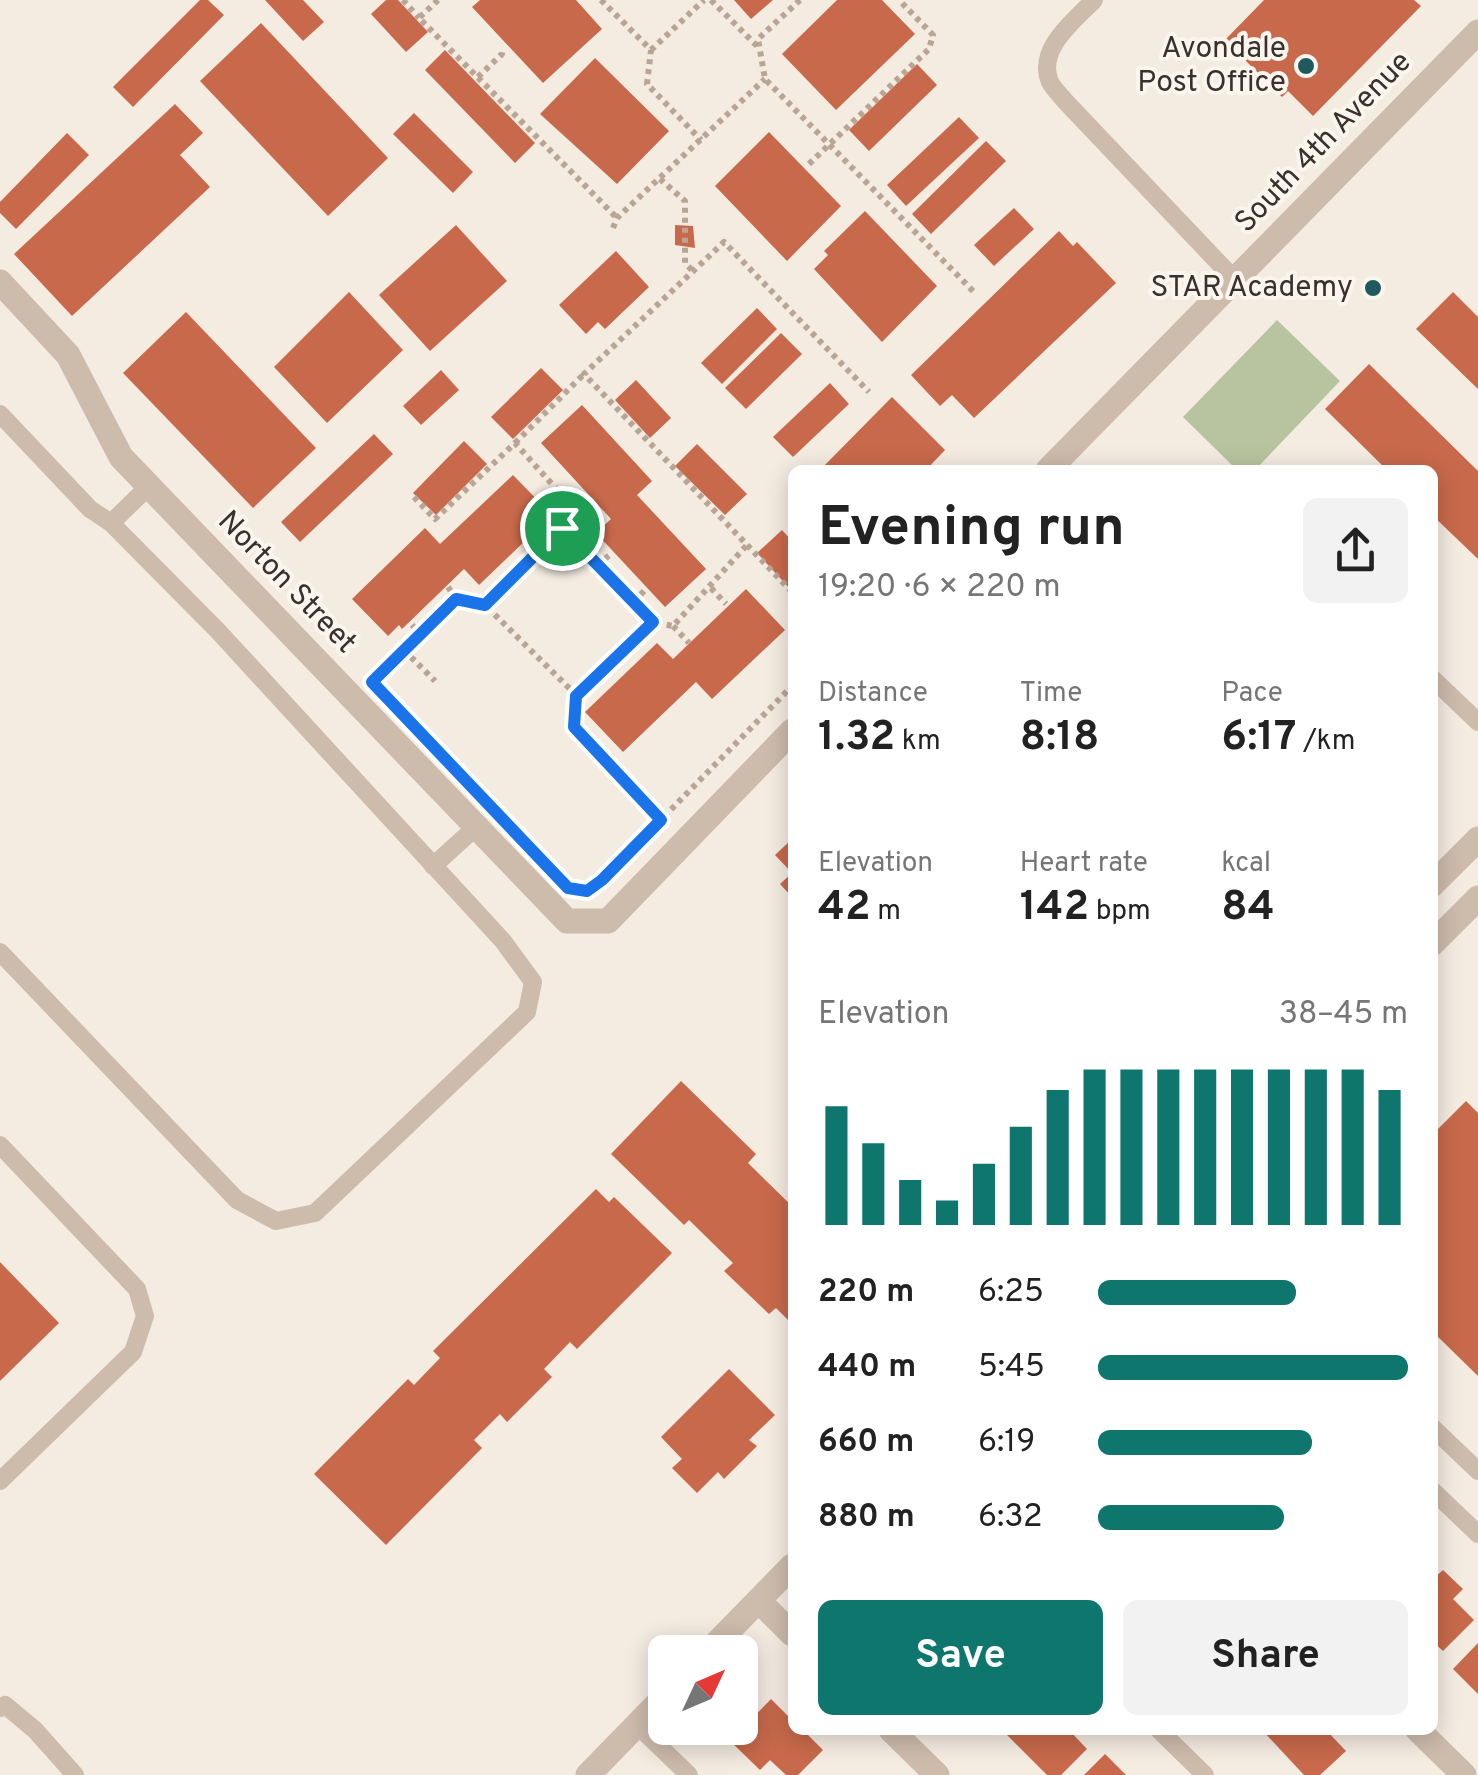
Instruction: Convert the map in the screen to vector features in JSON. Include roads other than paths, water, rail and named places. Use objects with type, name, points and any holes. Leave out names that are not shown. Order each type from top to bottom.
[{"type":"street","name":"South 4th Avenue","points":[[1053,465],[1478,32]]},
{"type":"street","name":"Norton Street","points":[[0,282],[68,356],[121,457],[567,921],[608,920],[788,735]]},
{"type":"street","points":[[1438,879],[1478,838]]},
{"type":"street","points":[[1438,938],[1478,898]]},
{"type":"street","points":[[725,1635],[788,1570]]},
{"type":"street","points":[[759,1600],[788,1630]]},
{"type":"street","points":[[588,1775],[648,1713]]},
{"type":"street","points":[[896,1735],[937,1775]]},
{"type":"street","points":[[1423,1735],[1464,1775]]},
{"type":"lane","points":[[1094,0],[1056,40],[1048,59],[1049,80],[1065,102],[1235,280]]},
{"type":"lane","points":[[0,414],[90,509],[111,524],[218,631],[503,941],[533,982],[527,1012],[315,1213],[276,1221],[237,1200],[0,952]]},
{"type":"lane","points":[[111,524],[149,486]]},
{"type":"lane","points":[[1438,684],[1478,722]]},
{"type":"lane","points":[[433,866],[476,827]]},
{"type":"lane","points":[[0,1146],[137,1289],[145,1316],[134,1352],[0,1481]]},
{"type":"lane","points":[[1438,1432],[1478,1471]]},
{"type":"lane","points":[[1438,1496],[1478,1534]]},
{"type":"lane","points":[[0,1708],[5,1706],[34,1730],[75,1775]]},
{"type":"lane","points":[[637,1724],[689,1775]]},
{"type":"lane","points":[[1165,1735],[1206,1775]]},
{"type":"place","name":"Avondale Post Office","points":[[1306,66]]},
{"type":"place","name":"STAR Academy","points":[[1373,288]]}]
